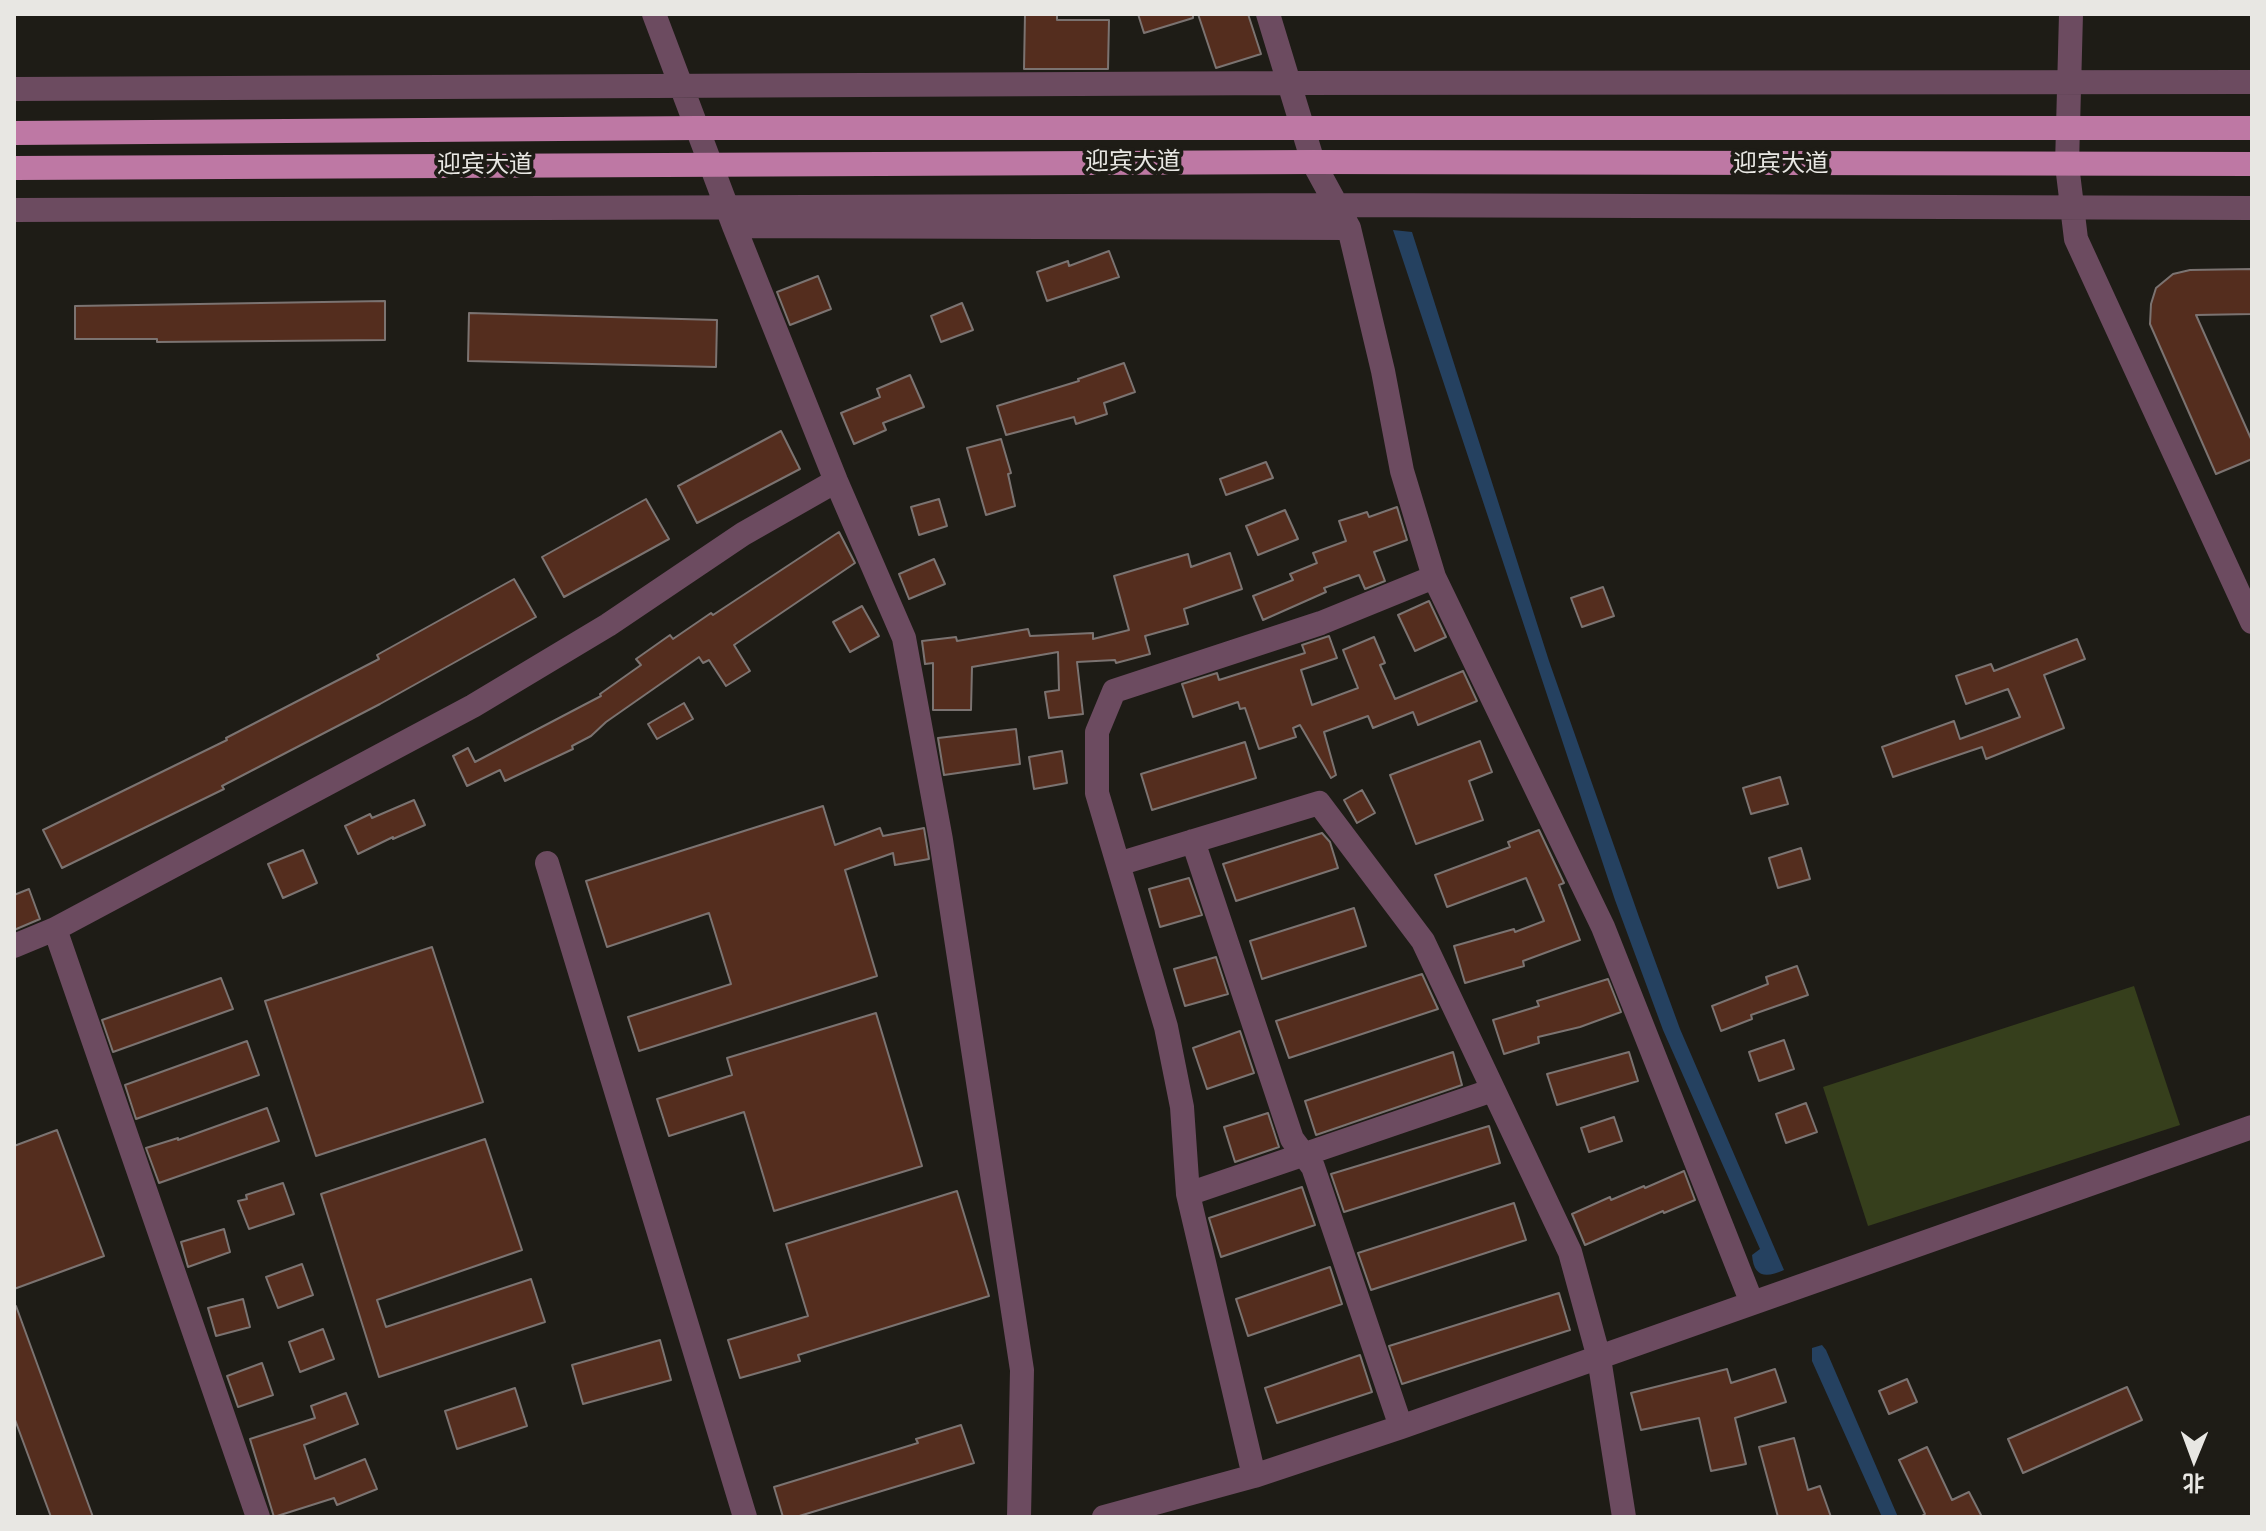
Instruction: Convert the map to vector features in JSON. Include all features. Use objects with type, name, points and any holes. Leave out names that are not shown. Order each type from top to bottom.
[{"type":"main road","name":"迎宾大道","points":[[14,133],[697,128],[2252,128]]},
{"type":"main road","name":"迎宾大道","points":[[14,168],[710,163],[2252,164]]},
{"type":"street","points":[[654,14],[730,217],[836,481],[904,638],[941,840],[1022,1370],[1019,1517]]},
{"type":"street","points":[[1268,14],[1313,162],[1349,228],[1383,371],[1402,471],[1434,577],[1603,927],[1752,1303]]},
{"type":"street","points":[[2071,14],[2067,165],[2076,239],[2252,622]]},
{"type":"street","points":[[14,89],[2252,82]]},
{"type":"street","points":[[730,217],[1336,205],[2252,208]]},
{"type":"street","points":[[14,210],[730,217],[1349,228]]},
{"type":"street","points":[[14,946],[55,929],[473,706],[608,625],[743,534],[836,481]]},
{"type":"street","points":[[1254,1476],[1188,1194],[1182,1107],[1166,1027],[1097,793],[1097,732],[1114,691],[1321,623],[1434,577]]},
{"type":"street","points":[[1118,864],[1319,803],[1423,941],[1570,1252],[1599,1358],[1624,1517]]},
{"type":"street","points":[[1193,841],[1292,1139],[1313,1167],[1401,1427]]},
{"type":"street","points":[[547,863],[745,1517]]},
{"type":"street","points":[[55,929],[258,1517]]},
{"type":"street","points":[[1188,1194],[1493,1090]]},
{"type":"street","points":[[1104,1517],[1254,1476],[1401,1427],[2252,1127]]},
{"type":"green space","points":[[2134,986],[2180,1125],[1868,1226],[1823,1087]]},
{"type":"water","points":[[1393,230],[1412,232],[1549,661],[1639,917],[1680,1029],[1784,1270],[1778,1273],[1766,1275],[1755,1268],[1752,1255],[1760,1249],[1663,1030],[1615,900]]},
{"type":"water","points":[[1822,1345],[1898,1517],[1882,1517],[1812,1361],[1812,1348]]},
{"type":"building","points":[[1025,14],[1057,14],[1057,20],[1109,20],[1108,69],[1024,69]]},
{"type":"building","points":[[1138,14],[1193,14],[1193,18],[1144,33]]},
{"type":"building","points":[[1198,14],[1248,14],[1261,54],[1216,68]]},
{"type":"building","points":[[1109,251],[1119,277],[1047,301],[1037,272],[1068,261],[1069,266]]},
{"type":"building","points":[[2252,269],[2252,314],[2196,315],[2252,441],[2252,459],[2216,474],[2150,324],[2151,304],[2156,288],[2173,274],[2190,270]]},
{"type":"building","points":[[818,276],[831,309],[790,325],[777,292]]},
{"type":"building","points":[[385,301],[385,340],[157,342],[157,339],[75,339],[75,306]]},
{"type":"building","points":[[962,303],[973,330],[941,342],[931,316]]},
{"type":"building","points":[[469,313],[717,320],[716,367],[468,361]]},
{"type":"building","points":[[1124,363],[1135,392],[1104,403],[1107,414],[1076,424],[1074,417],[1006,435],[997,406],[1079,381]]},
{"type":"building","points":[[910,375],[924,407],[883,423],[886,430],[854,444],[841,413],[880,397],[877,389]]},
{"type":"building","points":[[781,431],[800,469],[697,523],[678,486]]},
{"type":"building","points":[[1001,439],[1011,473],[1008,474],[1015,506],[986,515],[967,448]]},
{"type":"building","points":[[1266,462],[1273,478],[1226,495],[1220,479]]},
{"type":"building","points":[[646,499],[669,539],[564,597],[542,557]]},
{"type":"building","points":[[939,499],[947,526],[919,535],[911,507]]},
{"type":"building","points":[[1397,507],[1407,540],[1374,552],[1385,581],[1365,589],[1359,575],[1324,588],[1326,592],[1263,620],[1253,596],[1293,580],[1290,574],[1317,563],[1313,553],[1346,541],[1339,521],[1367,512],[1369,517]]},
{"type":"building","points":[[1285,510],[1298,539],[1258,555],[1246,526]]},
{"type":"building","points":[[839,532],[855,563],[734,645],[750,671],[726,686],[709,660],[703,663],[699,657],[606,722],[591,736],[572,746],[573,749],[505,781],[500,770],[467,786],[453,756],[468,748],[475,762],[601,696],[641,665],[636,659],[670,635],[673,639],[711,613],[713,615]]},
{"type":"building","points":[[1230,553],[1242,589],[1184,609],[1188,624],[1145,636],[1150,654],[1116,663],[1115,660],[1077,662],[1083,714],[1049,718],[1045,692],[1059,690],[1058,652],[972,667],[971,710],[933,710],[933,663],[925,664],[922,641],[956,637],[957,641],[1028,629],[1030,636],[1093,633],[1093,639],[1129,630],[1114,576],[1188,554],[1191,567]]},
{"type":"building","points":[[934,559],[945,584],[909,599],[899,574]]},
{"type":"building","points":[[514,579],[536,617],[380,704],[222,786],[224,789],[62,868],[43,830],[227,740],[379,659],[377,655]]},
{"type":"building","points":[[1603,587],[1614,616],[1582,627],[1571,598]]},
{"type":"building","points":[[1429,601],[1446,637],[1415,651],[1398,615]]},
{"type":"building","points":[[862,606],[879,636],[850,652],[833,622]]},
{"type":"building","points":[[1329,636],[1337,658],[1301,670],[1312,705],[1358,688],[1343,650],[1374,637],[1385,663],[1380,665],[1395,699],[1463,671],[1477,701],[1418,725],[1413,712],[1373,728],[1368,716],[1324,732],[1336,775],[1331,778],[1300,725],[1293,728],[1296,737],[1259,749],[1245,708],[1240,709],[1238,702],[1193,717],[1182,684],[1217,673],[1219,680],[1305,653],[1302,645]]},
{"type":"building","points":[[2077,639],[2085,659],[2044,675],[2064,728],[1986,759],[1982,747],[1893,777],[1882,747],[1954,721],[1960,739],[2020,717],[2008,689],[1966,704],[1956,676],[1991,664],[1994,671]]},
{"type":"building","points":[[684,703],[693,719],[657,739],[648,724]]},
{"type":"building","points":[[1016,729],[1020,764],[944,775],[938,738]]},
{"type":"building","points":[[1480,741],[1492,772],[1469,781],[1483,820],[1416,844],[1390,775]]},
{"type":"building","points":[[1245,742],[1256,778],[1152,810],[1141,774]]},
{"type":"building","points":[[1062,751],[1067,783],[1034,789],[1029,757]]},
{"type":"building","points":[[1780,777],[1788,804],[1751,814],[1743,788]]},
{"type":"building","points":[[1362,790],[1375,813],[1357,823],[1344,800]]},
{"type":"building","points":[[414,800],[425,825],[358,854],[345,826],[370,814],[372,818]]},
{"type":"building","points":[[823,806],[835,845],[880,828],[883,836],[924,828],[929,859],[895,865],[893,853],[845,870],[877,976],[639,1051],[628,1017],[731,984],[709,913],[607,947],[586,881]]},
{"type":"building","points":[[1539,830],[1564,883],[1559,885],[1580,940],[1523,961],[1524,966],[1465,983],[1454,946],[1514,929],[1515,932],[1544,921],[1526,878],[1447,907],[1435,875],[1510,847],[1508,842]]},
{"type":"building","points":[[1322,833],[1330,842],[1338,868],[1236,901],[1223,864]]},
{"type":"building","points":[[1801,848],[1810,879],[1778,888],[1769,858]]},
{"type":"building","points":[[303,850],[317,883],[283,898],[268,864]]},
{"type":"building","points":[[1189,878],[1202,915],[1160,927],[1149,889]]},
{"type":"building","points":[[29,889],[40,919],[14,930],[14,895]]},
{"type":"building","points":[[1354,908],[1366,946],[1262,979],[1250,941]]},
{"type":"building","points":[[432,947],[483,1102],[316,1156],[265,1001]]},
{"type":"building","points":[[1216,957],[1228,994],[1185,1006],[1174,969]]},
{"type":"building","points":[[1797,966],[1808,995],[1751,1015],[1752,1019],[1721,1031],[1712,1006],[1768,984],[1766,977]]},
{"type":"building","points":[[1422,974],[1438,1009],[1289,1058],[1276,1021]]},
{"type":"building","points":[[221,978],[233,1009],[113,1052],[102,1020]]},
{"type":"building","points":[[1608,979],[1621,1012],[1580,1027],[1538,1037],[1539,1043],[1504,1054],[1493,1020],[1539,1006],[1537,1001]]},
{"type":"building","points":[[876,1013],[922,1166],[774,1211],[744,1112],[669,1136],[657,1099],[732,1075],[727,1058]]},
{"type":"building","points":[[1240,1031],[1254,1073],[1207,1089],[1193,1048]]},
{"type":"building","points":[[1784,1040],[1794,1069],[1759,1081],[1749,1052]]},
{"type":"building","points":[[247,1041],[259,1075],[136,1119],[125,1085]]},
{"type":"building","points":[[1453,1052],[1462,1085],[1316,1135],[1305,1101]]},
{"type":"building","points":[[1629,1052],[1638,1081],[1557,1105],[1547,1074]]},
{"type":"building","points":[[1806,1103],[1817,1132],[1786,1143],[1776,1114]]},
{"type":"building","points":[[267,1108],[279,1141],[159,1183],[146,1148],[178,1140]]},
{"type":"building","points":[[1268,1113],[1279,1147],[1235,1162],[1224,1127]]},
{"type":"building","points":[[1614,1117],[1622,1141],[1589,1152],[1581,1128]]},
{"type":"building","points":[[1489,1126],[1500,1163],[1344,1212],[1331,1174]]},
{"type":"building","points":[[57,1130],[104,1256],[14,1289],[14,1146]]},
{"type":"building","points":[[485,1139],[522,1250],[377,1300],[386,1327],[531,1279],[545,1322],[379,1377],[321,1194]]},
{"type":"building","points":[[1684,1171],[1695,1200],[1585,1245],[1572,1214]]},
{"type":"building","points":[[283,1183],[294,1214],[249,1229],[238,1201],[247,1199],[246,1195]]},
{"type":"building","points":[[1302,1187],[1315,1225],[1221,1257],[1209,1218]]},
{"type":"building","points":[[957,1191],[989,1296],[798,1355],[800,1361],[740,1378],[728,1340],[808,1316],[786,1244]]},
{"type":"building","points":[[1514,1203],[1526,1240],[1371,1290],[1358,1253]]},
{"type":"building","points":[[224,1229],[230,1252],[188,1267],[181,1242]]},
{"type":"building","points":[[302,1264],[313,1295],[278,1308],[266,1277]]},
{"type":"building","points":[[1330,1267],[1342,1304],[1248,1336],[1236,1299]]},
{"type":"building","points":[[1559,1293],[1570,1330],[1402,1384],[1389,1346]]},
{"type":"building","points":[[243,1299],[250,1327],[216,1336],[208,1308]]},
{"type":"building","points":[[14,1306],[93,1517],[51,1517],[14,1417]]},
{"type":"building","points":[[323,1329],[334,1359],[300,1372],[289,1342]]},
{"type":"building","points":[[660,1340],[671,1380],[583,1404],[572,1365]]},
{"type":"building","points":[[1360,1355],[1372,1392],[1277,1423],[1265,1388]]},
{"type":"building","points":[[262,1363],[273,1395],[238,1407],[227,1376]]},
{"type":"building","points":[[1727,1369],[1731,1383],[1775,1369],[1786,1402],[1735,1418],[1746,1464],[1711,1471],[1699,1418],[1641,1430],[1631,1393]]},
{"type":"building","points":[[1907,1379],[1917,1402],[1889,1414],[1879,1391]]},
{"type":"building","points":[[2127,1387],[2142,1420],[2023,1473],[2008,1439]]},
{"type":"building","points":[[515,1388],[527,1426],[457,1449],[445,1411]]},
{"type":"building","points":[[346,1393],[358,1424],[304,1445],[315,1479],[365,1459],[377,1489],[337,1505],[334,1498],[274,1517],[250,1439],[315,1418],[311,1406]]},
{"type":"building","points":[[961,1425],[974,1463],[796,1517],[783,1517],[774,1487],[918,1443],[916,1439]]},
{"type":"building","points":[[1794,1438],[1808,1490],[1820,1486],[1831,1517],[1778,1517],[1759,1447]]},
{"type":"building","points":[[1927,1447],[1952,1500],[1969,1492],[1982,1517],[1920,1517],[1925,1514],[1899,1460]]}]
